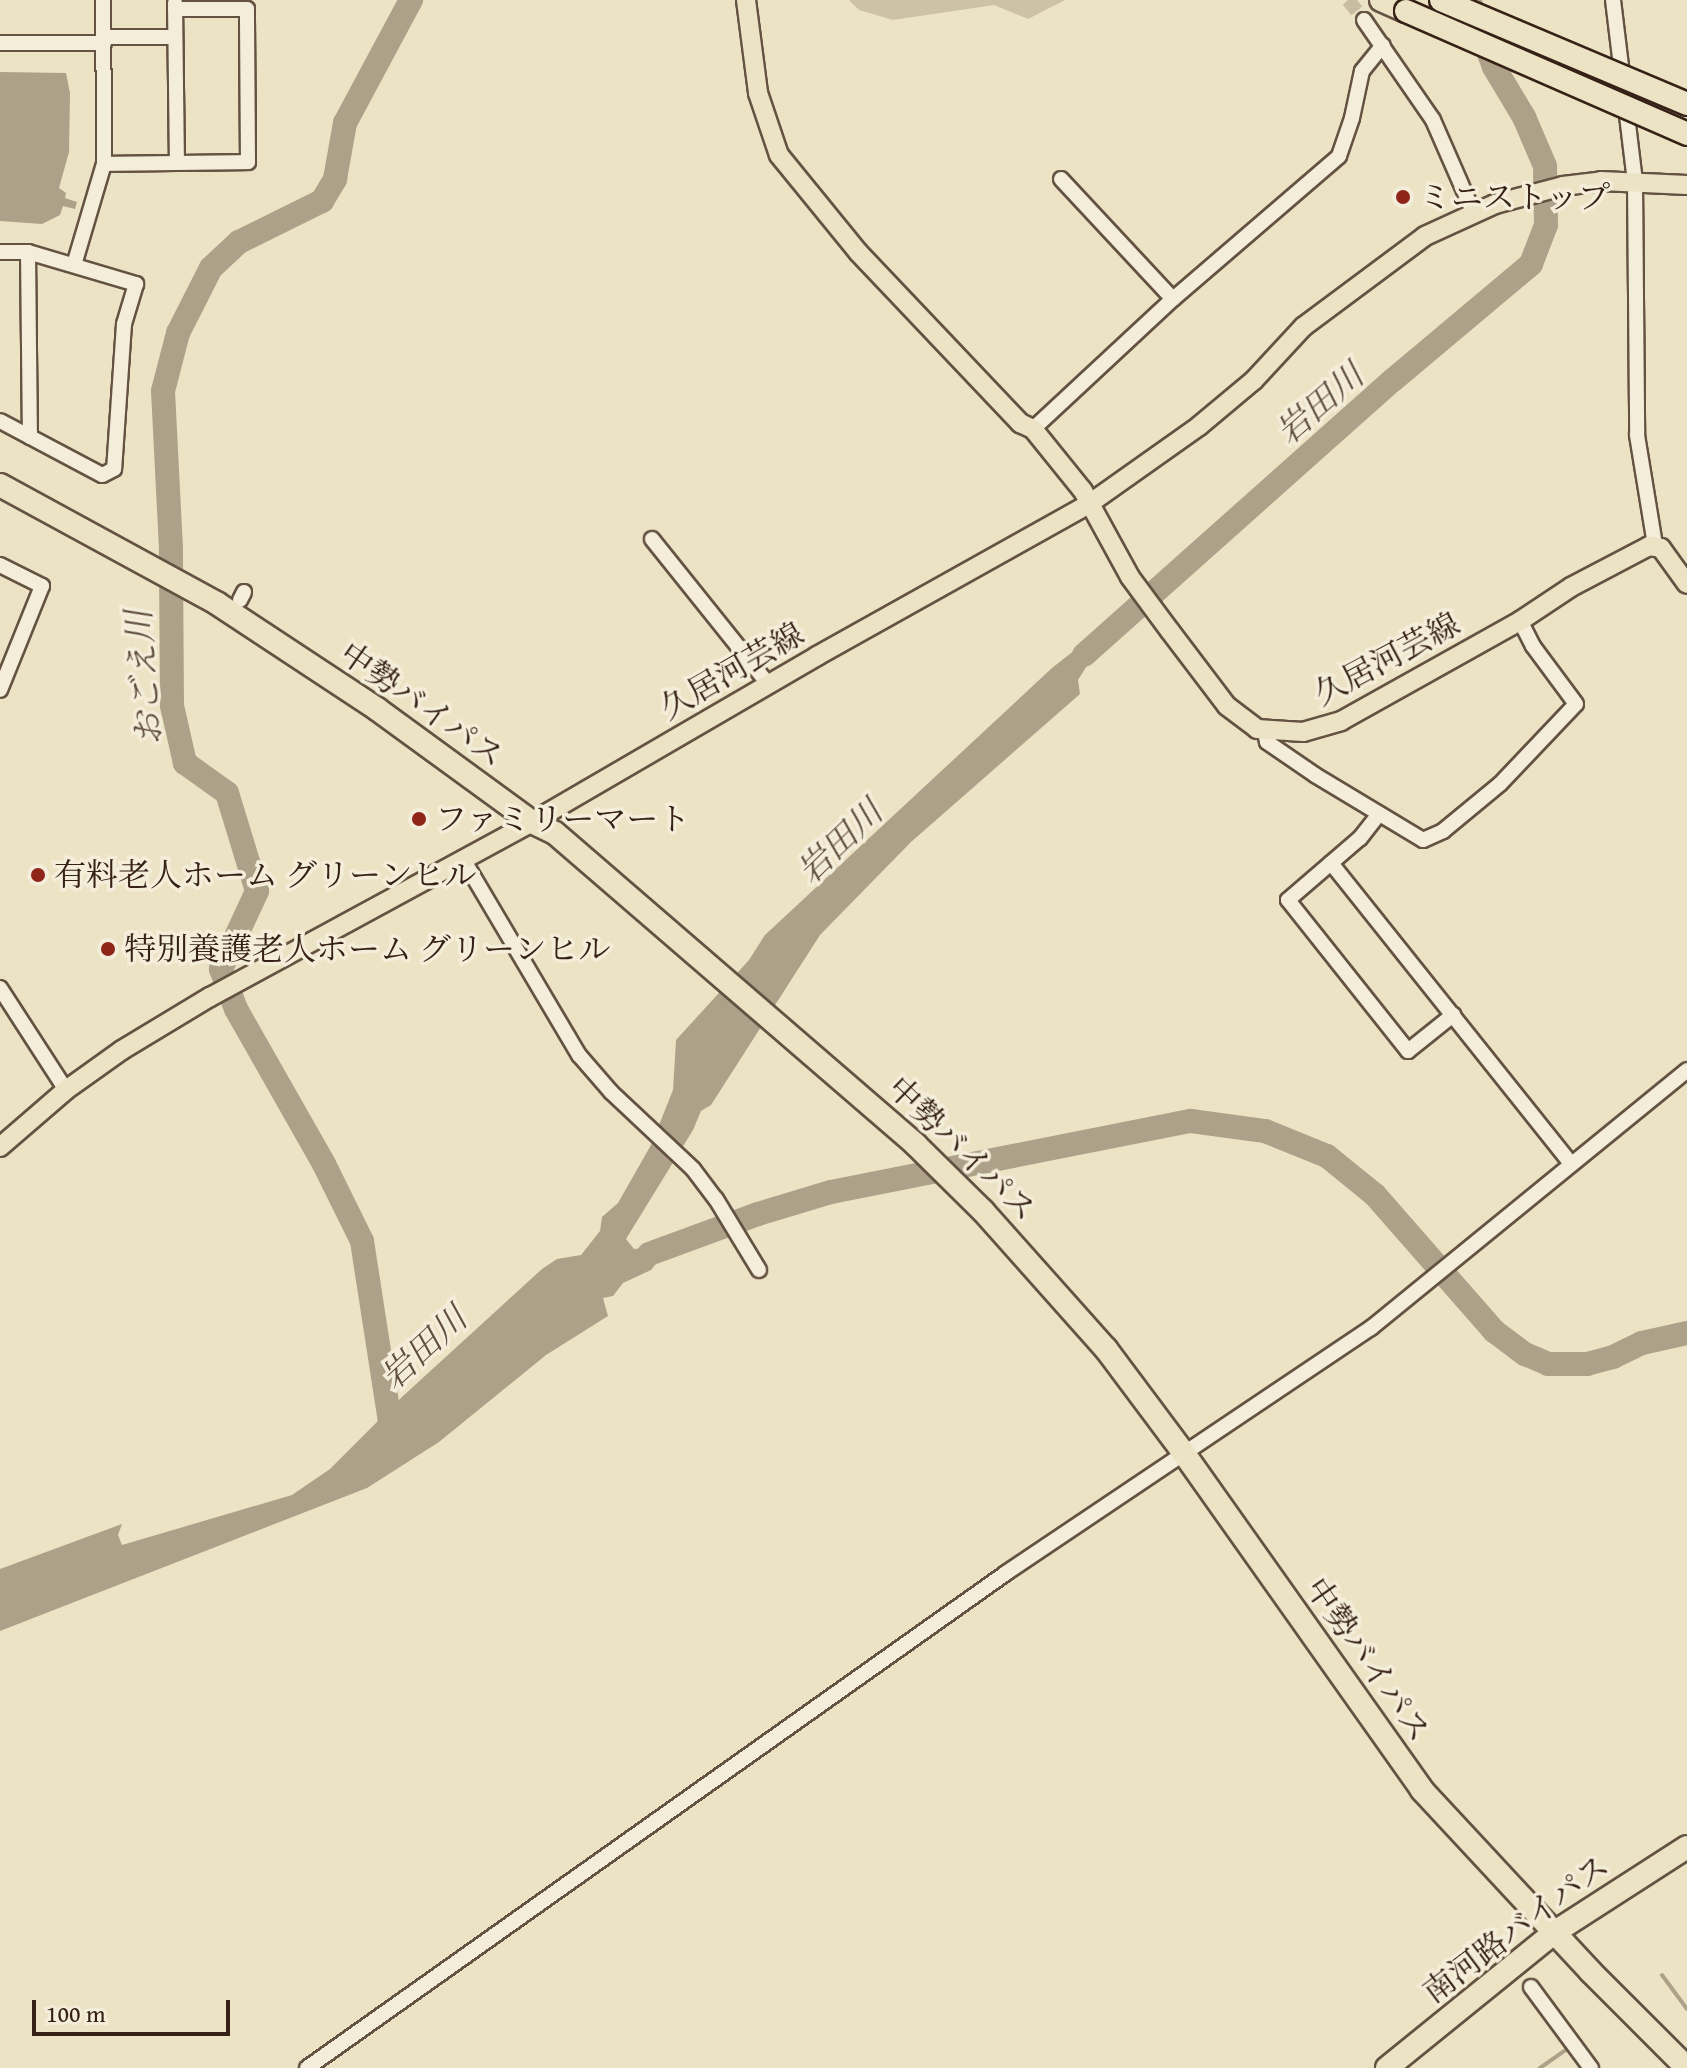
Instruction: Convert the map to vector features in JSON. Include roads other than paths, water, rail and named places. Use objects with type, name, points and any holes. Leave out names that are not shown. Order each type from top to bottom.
[{"type":"highway","points":[[1381,0],[1687,134]]},
{"type":"highway","points":[[1441,0],[1687,104]]},
{"type":"highway","name":"中勢バイパス","points":[[0,485],[119,547],[234,599],[532,822],[555,833],[915,1144],[1061,1295],[1183,1452],[1422,1790],[1599,1980],[1685,2065]]},
{"type":"highway","name":"南河路バイパス","points":[[1387,2068],[1555,1932],[1687,1847]]},
{"type":"main road","points":[[746,0],[758,93],[779,155],[858,252],[1020,423],[1033,429],[1083,491],[1130,577],[1227,706],[1243,720],[1265,731]]},
{"type":"main road","name":"久居河芸線","points":[[0,1147],[66,1090],[122,1050],[210,997],[532,822],[768,684],[1089,504],[1210,417],[1254,380],[1303,327],[1373,271],[1425,236],[1495,204],[1563,186],[1628,182],[1687,185]]},
{"type":"main road","points":[[1655,545],[1687,584]]},
{"type":"main road","name":"久居河芸線","points":[[1265,731],[1303,732],[1341,721],[1520,621],[1571,587],[1655,545]]},
{"type":"street","points":[[74,265],[104,164],[103,0]]},
{"type":"street","points":[[1613,0],[1628,182],[1636,422],[1655,545]]},
{"type":"street","points":[[104,164],[248,162],[247,9],[175,4],[177,162]]},
{"type":"street","points":[[1364,20],[1433,120],[1474,214]]},
{"type":"street","points":[[0,43],[175,37]]},
{"type":"street","points":[[1033,429],[1173,299],[1339,156],[1352,118],[1362,71],[1383,45]]},
{"type":"street","points":[[1061,179],[1173,299]]},
{"type":"street","points":[[0,252],[28,252],[136,284],[124,324],[114,469],[102,475],[0,421]]},
{"type":"street","points":[[28,252],[30,437]]},
{"type":"street","points":[[652,539],[768,684]]},
{"type":"street","points":[[0,565],[42,586],[0,690]]},
{"type":"street","points":[[1265,731],[1267,742],[1423,840],[1443,831],[1528,758],[1576,704],[1533,646],[1520,621]]},
{"type":"street","points":[[1379,814],[1360,838],[1288,900],[1408,1051],[1453,1015]]},
{"type":"street","points":[[463,859],[579,1055],[611,1092],[689,1164],[716,1199],[759,1270]]},
{"type":"street","points":[[1331,863],[1571,1164]]},
{"type":"street","points":[[0,988],[66,1090]]},
{"type":"street","points":[[307,2068],[1183,1452],[1371,1328],[1687,1070]]},
{"type":"street","points":[[1531,1987],[1591,2068]]},
{"type":"waterway","name":"おごえ川","points":[[390,1422],[362,1241],[324,1164],[236,1009],[221,969],[257,891],[227,793],[185,763],[172,706],[171,549],[163,391],[178,333],[211,268],[239,242],[322,201],[335,179],[345,123],[411,0]]},
{"type":"waterway","name":"岩田川","points":[[1084,655],[1393,380],[1531,264],[1546,225],[1545,166],[1524,117],[1494,67],[1469,0]]},
{"type":"waterway","points":[[649,1254],[758,1214],[831,1192],[1191,1121],[1265,1131],[1327,1156],[1375,1195],[1494,1331],[1525,1354],[1548,1364],[1587,1364],[1613,1357],[1642,1343],[1687,1333]]},
{"type":"waterway","points":[[1662,1975],[1687,2009]]},
{"type":"waterway","points":[[1540,2068],[1566,2050]]},
{"type":"tunnel","points":[[1348,0],[1364,20]]},
{"type":"place","name":"ミニストップ","points":[[1403,197]]},
{"type":"place","name":"ファミリーマート","points":[[419,819]]},
{"type":"place","name":"有料老人ホーム グリーンヒル","points":[[38,875]]},
{"type":"place","name":"特別養護老人ホーム グリーンヒル","points":[[108,949]]}]
